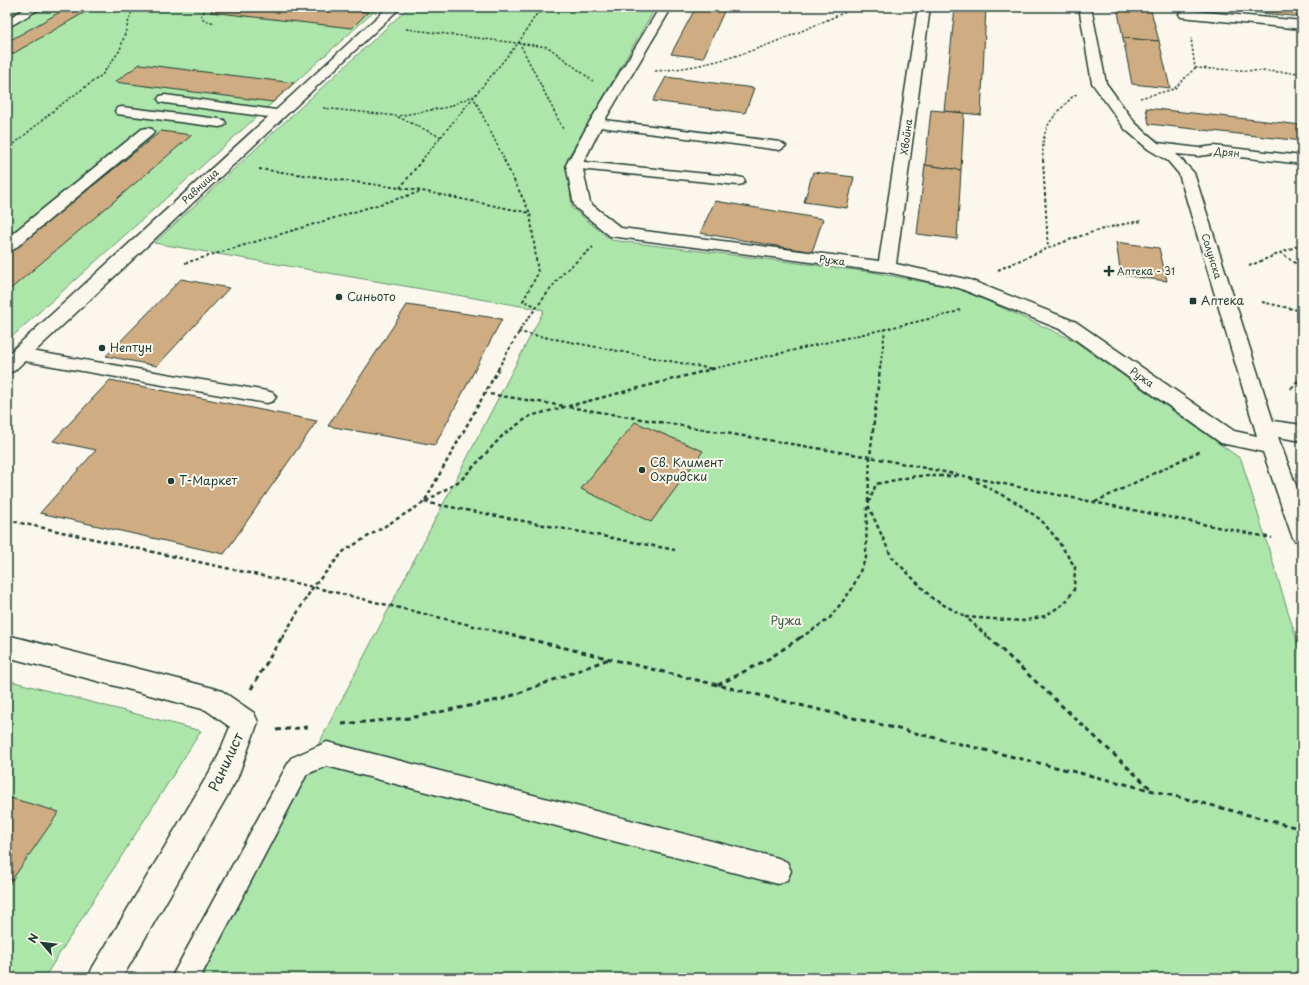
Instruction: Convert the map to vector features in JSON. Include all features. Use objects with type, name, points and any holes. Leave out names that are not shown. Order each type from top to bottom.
[{"type":"street","points":[[7,24],[37,7]]},
{"type":"street","name":"Равнища","points":[[7,366],[395,7]]},
{"type":"street","points":[[576,161],[596,123],[666,7]]},
{"type":"street","name":"Хвойна","points":[[887,267],[924,7]]},
{"type":"street","name":"Солунска","points":[[1085,7],[1099,83],[1130,126],[1153,146],[1173,158],[1186,174],[1268,437],[1302,533]]},
{"type":"street","points":[[1185,14],[1302,25]]},
{"type":"street","points":[[165,99],[283,109]]},
{"type":"street","points":[[162,115],[180,101]]},
{"type":"street","points":[[122,111],[219,123]]},
{"type":"street","points":[[7,246],[148,132]]},
{"type":"street","name":"Дрян","points":[[1153,146],[1199,152],[1214,150],[1302,160]]},
{"type":"street","name":"Ружа","points":[[576,161],[582,205],[616,232],[887,267],[964,284],[1068,326],[1228,438],[1302,434]]},
{"type":"street","name":"Ранилист","points":[[7,646],[213,700],[237,724],[227,769],[104,978]]},
{"type":"lane","points":[[596,123],[780,146]]},
{"type":"lane","points":[[576,161],[738,181]]},
{"type":"lane","points":[[19,355],[267,397]]},
{"type":"lane","points":[[185,978],[299,766],[327,754],[778,871]]},
{"type":"path","points":[[7,150],[59,106],[102,75],[120,50],[133,7]]},
{"type":"path","points":[[207,7],[201,16],[204,20],[215,24]]},
{"type":"path","points":[[400,188],[442,137],[473,96],[519,42],[536,15],[552,7]]},
{"type":"path","points":[[627,72],[679,71],[728,61],[857,7]]},
{"type":"path","points":[[1185,14],[1192,42],[1195,68]]},
{"type":"path","points":[[375,25],[519,42],[548,47],[612,96]]},
{"type":"path","points":[[519,42],[576,161]]},
{"type":"path","points":[[1135,99],[1174,89],[1195,68],[1302,73]]},
{"type":"path","points":[[1048,248],[1042,142],[1048,123],[1073,96],[1099,83]]},
{"type":"path","points":[[283,109],[398,116],[448,107],[473,96]]},
{"type":"path","points":[[473,96],[530,213],[538,273],[523,301],[537,306]]},
{"type":"path","points":[[398,116],[442,137]]},
{"type":"path","points":[[224,164],[422,191],[530,213]]},
{"type":"path","points":[[185,262],[422,191]]},
{"type":"path","points":[[964,284],[1048,248],[1118,223],[1142,221]]},
{"type":"path","points":[[424,502],[518,332],[562,274],[613,230]]},
{"type":"path","points":[[1248,266],[1279,252],[1302,244]]},
{"type":"path","points":[[1279,252],[1302,268]]},
{"type":"path","points":[[316,726],[237,724],[313,586],[344,551],[461,480],[504,434],[530,416],[714,369],[950,314],[996,296]]},
{"type":"path","points":[[1262,302],[1302,310]]},
{"type":"path","points":[[718,685],[770,658],[829,619],[852,589],[866,558],[870,457],[885,330]]},
{"type":"path","points":[[518,332],[714,369]]},
{"type":"path","points":[[1291,389],[1302,376]]},
{"type":"path","points":[[483,393],[870,457],[1279,540]]},
{"type":"path","points":[[1094,502],[1228,438]]},
{"type":"path","points":[[966,617],[1023,621],[1045,616],[1065,603],[1074,590],[1075,567],[1056,538],[1041,520],[1017,503],[966,476],[927,474],[896,477],[876,484],[868,505],[891,556],[933,599],[966,617],[1152,790]]},
{"type":"path","points":[[424,502],[675,550]]},
{"type":"path","points":[[7,520],[313,586],[1152,790],[1302,828]]},
{"type":"path","points":[[339,724],[410,718],[503,699],[610,658]]},
{"type":"green space","points":[[7,7],[379,7],[7,341]]},
{"type":"green space","name":"Ружа","points":[[409,7],[656,7],[567,159],[572,208],[611,240],[871,272],[961,289],[1073,340],[1241,459],[1302,657],[1302,978],[197,978],[544,310],[154,243]]},
{"type":"green space","points":[[7,680],[201,731],[44,978],[7,978]]},
{"type":"building","points":[[69,7],[94,7],[7,57],[7,42]]},
{"type":"building","points":[[216,7],[317,7],[368,12],[352,28],[210,12]]},
{"type":"building","points":[[696,7],[726,7],[703,58],[671,54]]},
{"type":"building","points":[[955,7],[986,7],[981,115],[944,111]]},
{"type":"building","points":[[1117,7],[1150,7],[1159,41],[1123,38]]},
{"type":"building","points":[[1201,7],[1302,7],[1302,17]]},
{"type":"building","points":[[1123,38],[1159,41],[1170,88],[1132,84]]},
{"type":"building","points":[[140,64],[294,83],[273,102],[115,82]]},
{"type":"building","points":[[666,77],[754,88],[745,113],[653,101]]},
{"type":"building","points":[[1146,108],[1302,125],[1302,141],[1149,124]]},
{"type":"building","points":[[931,110],[964,113],[961,170],[925,165]]},
{"type":"building","points":[[161,131],[192,135],[7,292],[7,255]]},
{"type":"building","points":[[925,165],[961,170],[957,239],[917,234]]},
{"type":"building","points":[[813,172],[854,177],[847,208],[804,202]]},
{"type":"building","points":[[715,201],[823,219],[812,252],[700,233]]},
{"type":"building","points":[[1116,242],[1159,248],[1167,281],[1121,275]]},
{"type":"building","points":[[181,279],[229,288],[157,366],[106,356]]},
{"type":"building","points":[[407,305],[502,319],[435,445],[328,426]]},
{"type":"building","name":"Т-Маркет","points":[[110,380],[317,421],[224,554],[40,513],[96,450],[53,441]]},
{"type":"building","name":"Св. Климент Охридски","points":[[635,422],[703,451],[651,522],[581,489]]},
{"type":"building","points":[[7,797],[59,812],[7,887]]},
{"type":"place","name":"Аптека - 31","points":[[1109,271]]},
{"type":"place","name":"Синьото","points":[[339,297]]},
{"type":"place","name":"Аптека","points":[[1193,301]]},
{"type":"place","name":"Нептун","points":[[102,348]]},
{"type":"place","name":"Св. Климент Охридски","points":[[642,470]]},
{"type":"place","name":"Т-Маркет","points":[[171,481]]}]
